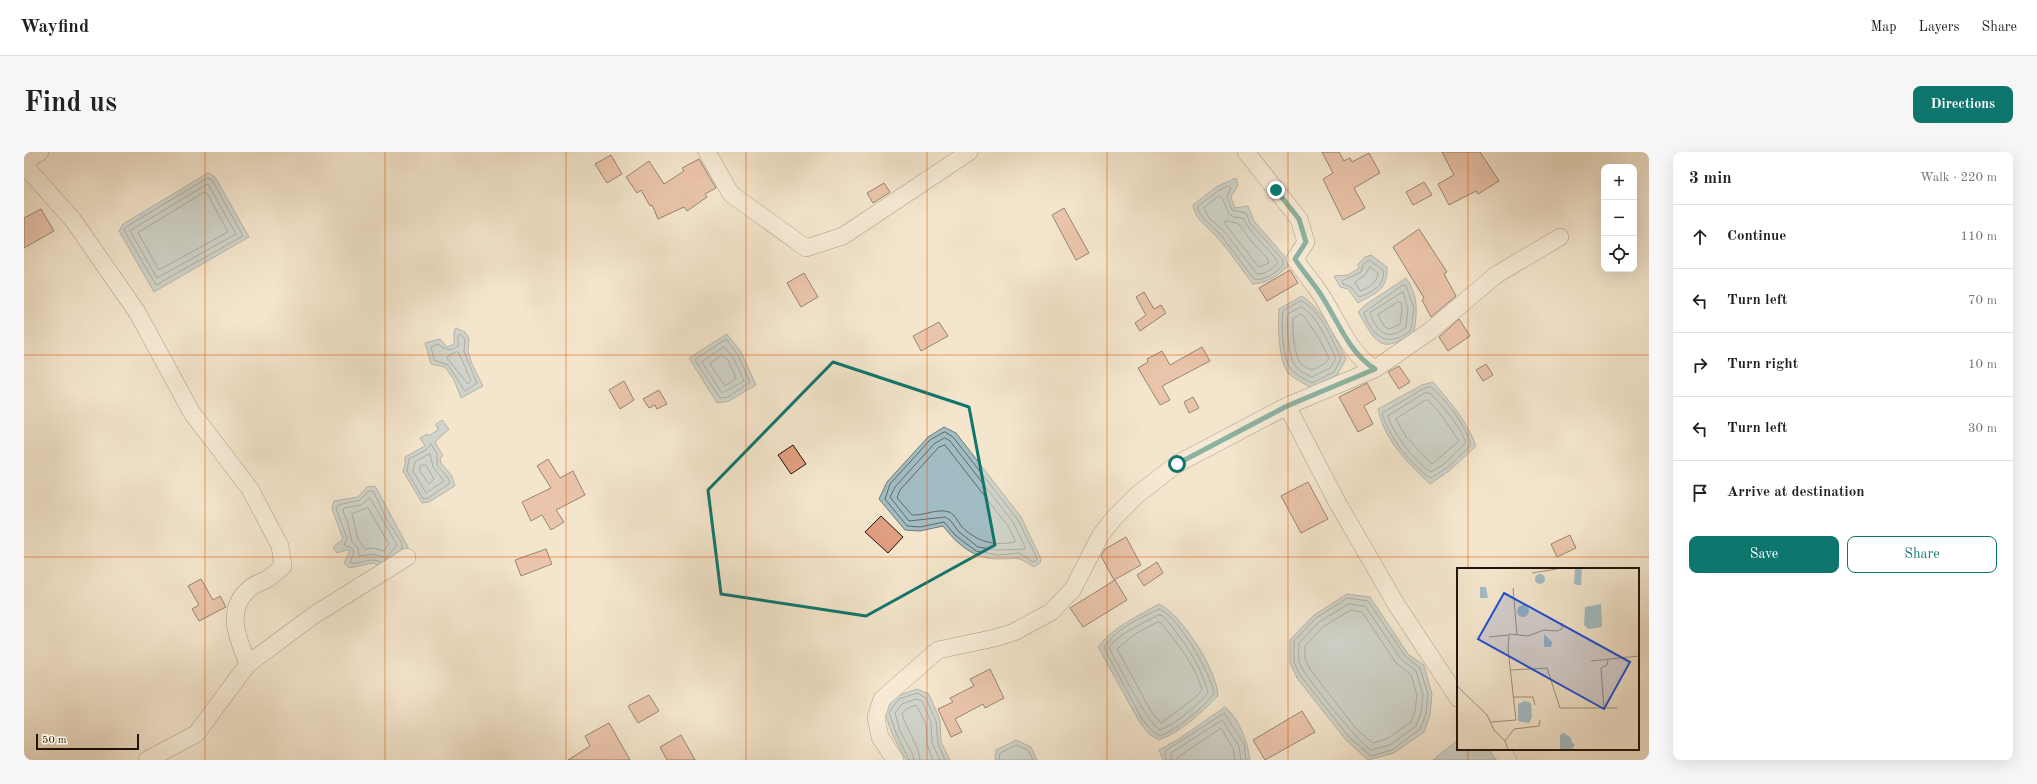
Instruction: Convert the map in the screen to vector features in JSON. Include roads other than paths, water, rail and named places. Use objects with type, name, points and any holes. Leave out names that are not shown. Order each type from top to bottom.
[{"type":"street","points":[[40,152],[24,163],[73,220],[137,312],[192,413],[250,489],[280,546],[283,566],[269,578],[248,589],[237,604],[234,618],[236,630],[248,664]]},
{"type":"street","points":[[707,152],[731,194],[806,248],[843,236],[970,152]]},
{"type":"street","points":[[1246,152],[1299,219],[1306,242],[1295,259],[1318,290],[1344,335],[1367,364],[1375,369]]},
{"type":"street","points":[[895,760],[880,737],[876,717],[882,699],[938,650],[995,638],[1014,632],[1052,612],[1073,589],[1100,536],[1114,518],[1137,495],[1177,464],[1287,406],[1375,369],[1430,331],[1496,275],[1560,237]]},
{"type":"street","points":[[1287,406],[1337,502],[1396,604],[1457,696]]},
{"type":"street","points":[[147,760],[196,734],[248,664],[314,615],[407,557]]},
{"type":"street","points":[[1500,750],[1508,760]]},
{"type":"water","points":[[208,173],[215,177],[249,237],[154,292],[119,231],[123,224]]},
{"type":"water","points":[[1236,178],[1238,185],[1231,197],[1235,208],[1248,206],[1254,221],[1287,259],[1288,266],[1284,270],[1276,276],[1263,282],[1253,284],[1222,242],[1199,219],[1194,210],[1193,205],[1216,187]]},
{"type":"water","points":[[1371,255],[1387,267],[1387,275],[1380,290],[1358,303],[1348,289],[1340,287],[1334,276],[1348,275],[1359,268],[1358,264],[1365,257]]},
{"type":"water","points":[[1406,278],[1415,298],[1416,318],[1414,333],[1393,343],[1386,344],[1380,342],[1375,338],[1358,312],[1365,305]]},
{"type":"water","points":[[1302,296],[1323,316],[1346,359],[1337,375],[1311,388],[1289,374],[1285,368],[1280,343],[1279,309]]},
{"type":"water","points":[[456,328],[465,332],[469,338],[468,351],[472,364],[483,386],[461,398],[454,380],[445,367],[431,364],[425,343],[440,339],[447,347],[454,344],[454,332]]},
{"type":"water","points":[[727,334],[741,352],[756,385],[729,401],[717,403],[689,358]]},
{"type":"water","points":[[1433,382],[1452,404],[1463,420],[1476,446],[1449,471],[1430,484],[1413,468],[1391,441],[1381,420],[1378,409],[1422,385]]},
{"type":"water","points":[[442,420],[449,429],[435,442],[443,456],[440,458],[441,463],[452,476],[455,486],[429,502],[422,503],[403,471],[405,457],[425,446],[420,438],[427,434],[428,436],[438,430],[436,424]]},
{"type":"water","points":[[944,427],[956,433],[1021,517],[1041,559],[1040,563],[1034,567],[1017,558],[990,559],[974,554],[954,539],[943,526],[920,531],[905,530],[879,499],[887,482],[928,437]]},
{"type":"water","points":[[375,486],[408,547],[405,552],[380,566],[373,563],[349,568],[344,563],[350,551],[347,550],[337,553],[333,547],[343,539],[332,509],[334,501],[358,497],[367,487]]},
{"type":"water","points":[[1347,594],[1370,597],[1408,654],[1424,665],[1432,694],[1430,715],[1424,732],[1394,753],[1368,760],[1346,740],[1297,678],[1290,663],[1290,640],[1314,615]]},
{"type":"water","points":[[1159,604],[1178,619],[1197,644],[1212,672],[1218,696],[1183,727],[1159,740],[1149,734],[1139,721],[1098,647],[1118,628]]},
{"type":"water","points":[[917,689],[929,694],[940,720],[941,742],[950,760],[906,760],[892,734],[884,710],[897,696]]},
{"type":"water","points":[[1225,707],[1239,724],[1247,746],[1250,760],[1163,760],[1159,750],[1177,740]]},
{"type":"water","points":[[1016,740],[1031,747],[1037,760],[995,760],[996,750]]},
{"type":"water","points":[[1457,741],[1457,750],[1491,750],[1498,760],[1433,760]]}]
